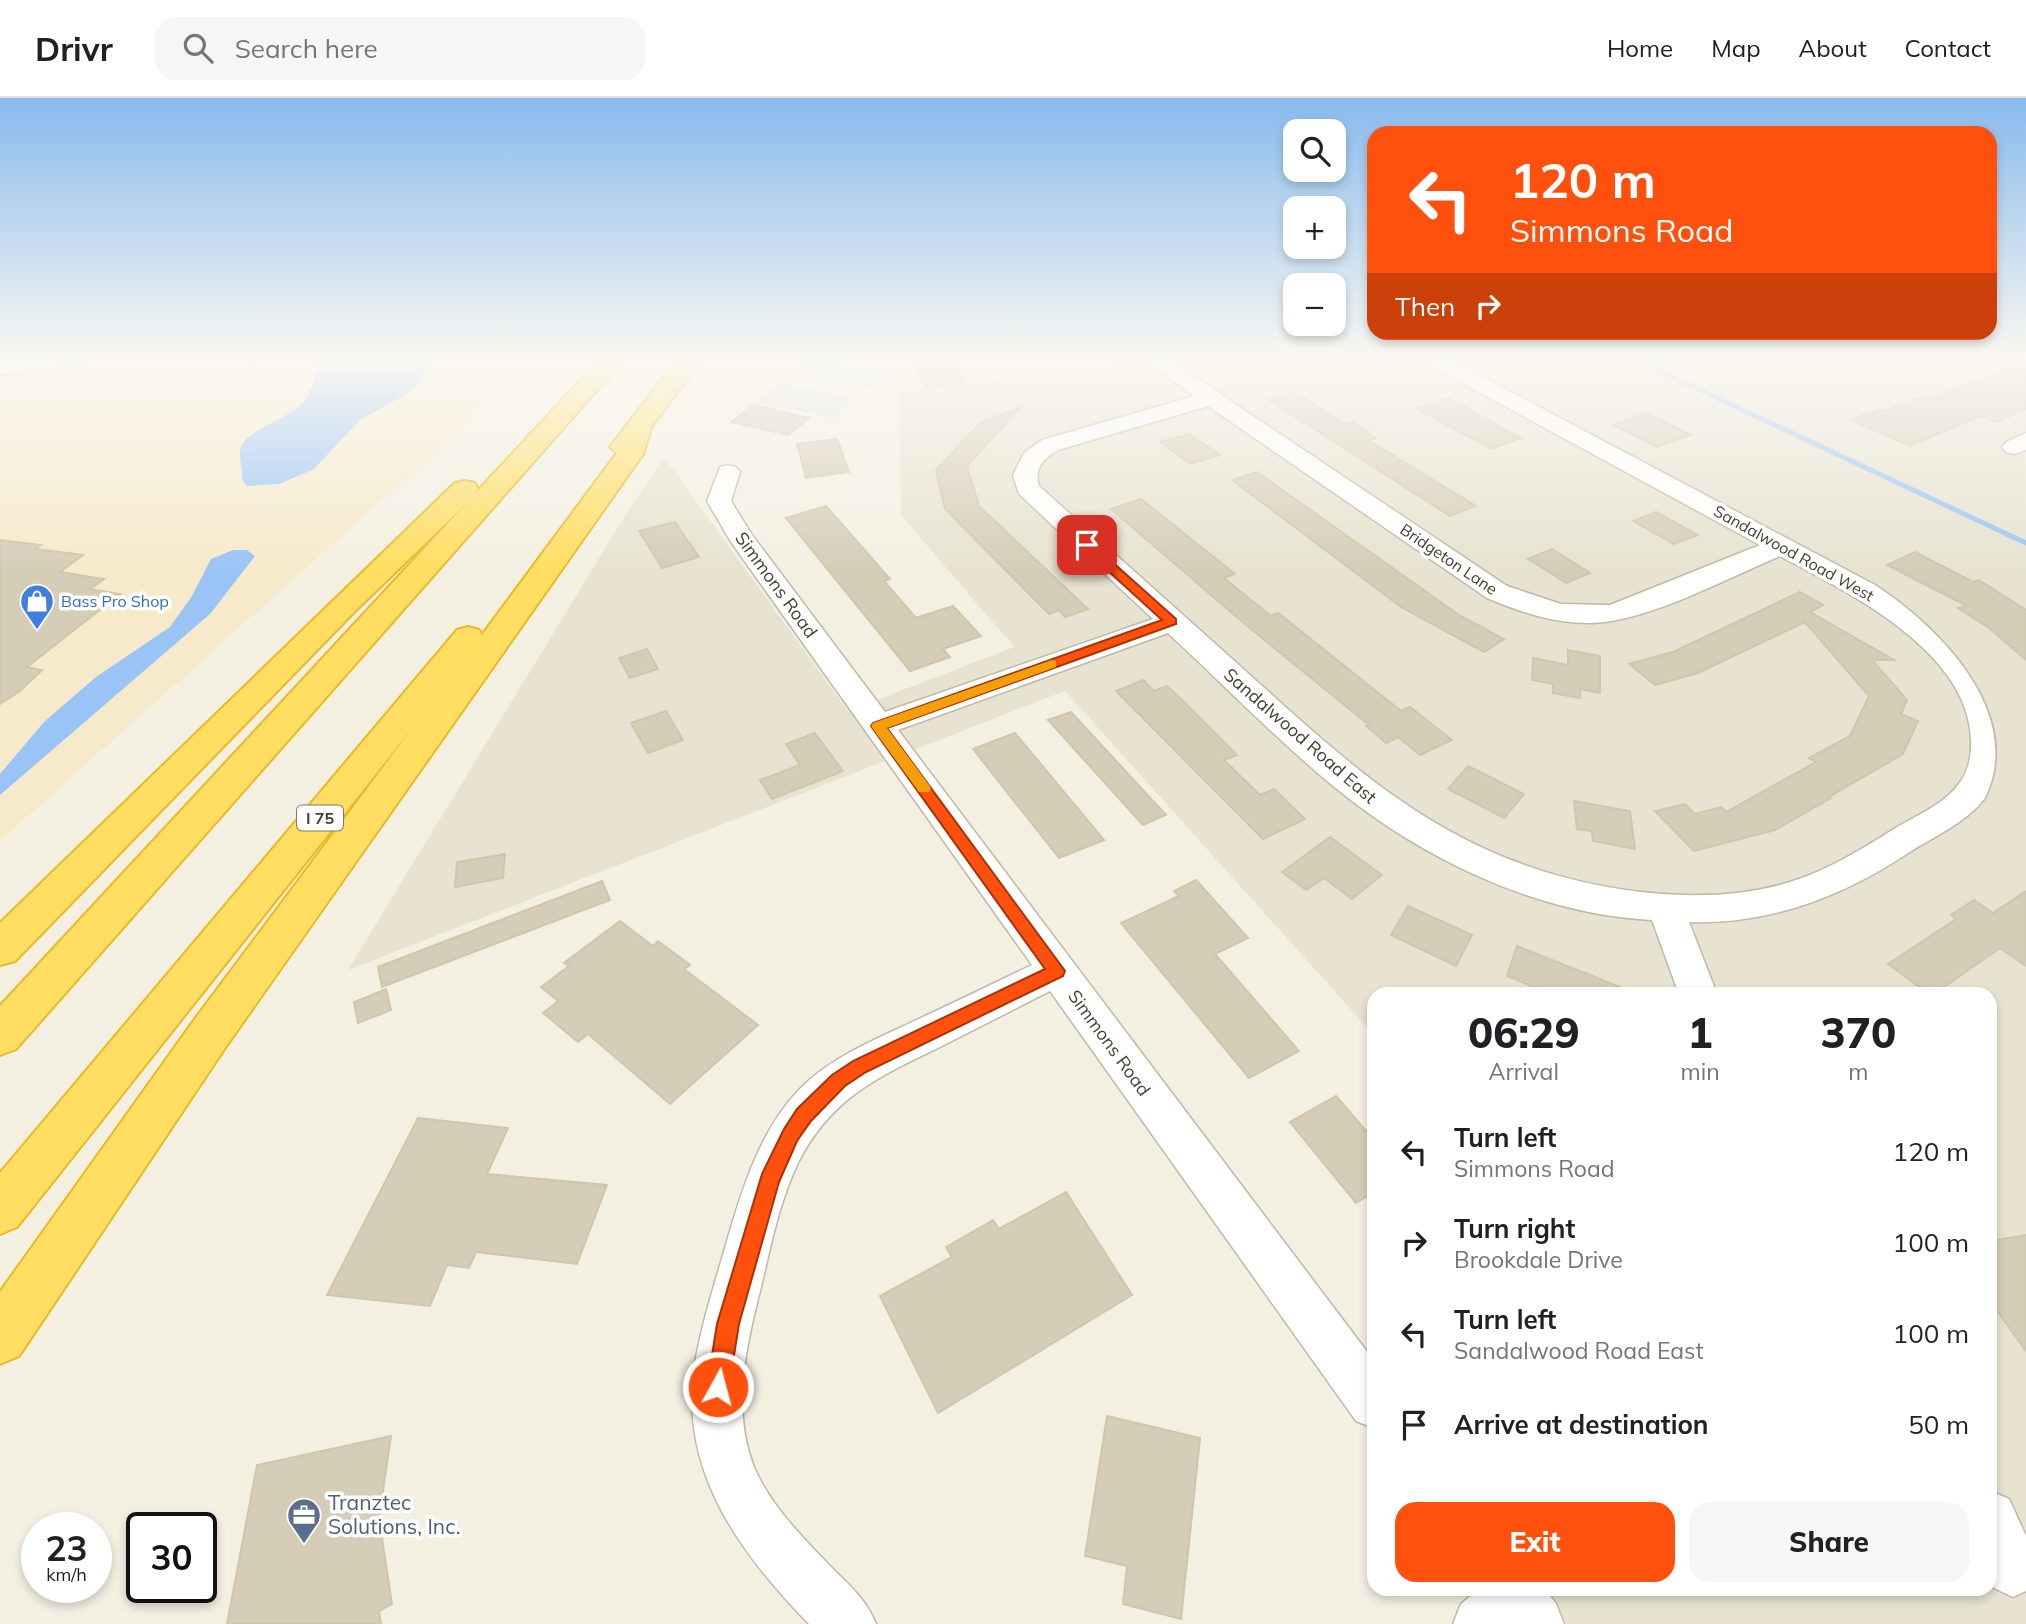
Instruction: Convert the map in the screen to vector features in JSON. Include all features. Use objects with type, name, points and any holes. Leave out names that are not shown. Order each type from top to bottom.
[{"type":"highway","points":[[0,949],[331,617],[526,428]]},
{"type":"highway","points":[[0,1037],[551,428]]},
{"type":"highway","name":"I 75","points":[[0,1210],[638,428]]},
{"type":"highway","points":[[0,1337],[211,1032],[630,454],[639,428]]},
{"type":"highway","points":[[0,1306],[211,1032]]},
{"type":"street","name":"Sandalwood Road East","points":[[1105,428],[1060,441],[1034,455],[1024,475],[1033,496],[1343,777],[1415,830],[1450,849],[1528,881],[1613,902],[1665,907],[1737,907],[1807,892],[1837,880],[1910,835]]},
{"type":"street","name":"Bridgeton Lane","points":[[1255,428],[1497,592],[1546,611],[1581,616],[1628,610],[1781,546]]},
{"type":"street","name":"Sandalwood Road West","points":[[1562,428],[1866,591],[1918,627],[1959,667],[1975,689],[1985,711],[1990,732],[1984,773],[1972,791],[1953,807],[1910,835]]},
{"type":"street","name":"Simmons Road","points":[[727,472],[719,501],[740,537],[1367,1393]]},
{"type":"street","points":[[878,726],[1171,622]]},
{"type":"street","points":[[1665,907],[1695,987]]},
{"type":"street","points":[[848,1624],[782,1556],[761,1529],[738,1490],[721,1437],[717,1404],[719,1370],[742,1272],[769,1181],[790,1135],[804,1115],[839,1080],[859,1067],[1056,971]]},
{"type":"street","points":[[1997,1534],[2013,1569]]},
{"type":"shaded area","points":[[0,428],[460,428],[445,444],[0,841]]},
{"type":"shaded area","points":[[900,428],[2026,428],[2026,1624],[1567,1624],[1546,1596],[1997,1596],[1997,987],[1367,987],[1367,1027],[1065,691],[348,970],[618,527],[664,457],[848,711],[1014,647],[901,515]]},
{"type":"water","points":[[352,428],[314,469],[279,484],[247,486],[242,479],[241,447],[245,440],[261,429]]},
{"type":"water","points":[[233,550],[247,550],[255,556],[210,614],[0,795],[0,774],[44,722],[96,677],[170,627],[192,596],[211,559]]},
{"type":"building","points":[[758,428],[796,428],[788,435]]},
{"type":"building","points":[[975,428],[1002,428],[967,466],[979,506],[1088,609],[1065,617],[1059,610],[1049,614],[945,509],[936,470]]},
{"type":"building","points":[[1313,428],[1361,428],[1376,438],[1368,440],[1476,506],[1450,516]]},
{"type":"building","points":[[1453,428],[1503,428],[1521,438],[1491,449]]},
{"type":"building","points":[[1620,428],[1677,428],[1691,435],[1657,447]]},
{"type":"building","points":[[1870,428],[1952,428],[1910,446]]},
{"type":"building","points":[[1189,434],[1220,455],[1190,464],[1160,442]]},
{"type":"building","points":[[837,439],[849,472],[806,478],[797,444]]},
{"type":"building","points":[[1257,472],[1459,615],[1504,639],[1484,652],[1401,607],[1232,480]]},
{"type":"building","points":[[1141,499],[1235,574],[1224,578],[1271,616],[1278,613],[1401,711],[1410,707],[1452,740],[1420,755],[1398,737],[1386,743],[1366,726],[1369,725],[1246,625],[1111,509]]},
{"type":"building","points":[[826,506],[890,579],[884,581],[916,618],[953,606],[981,636],[943,649],[950,657],[910,671],[786,518]]},
{"type":"building","points":[[1656,512],[1698,535],[1674,544],[1633,521]]},
{"type":"building","points":[[675,522],[699,557],[662,568],[639,531]]},
{"type":"building","name":"Bass Pro Shop","points":[[0,540],[41,545],[36,549],[83,555],[60,572],[104,579],[90,589],[120,594],[27,667],[42,670],[20,691],[0,704]]},
{"type":"building","points":[[1552,549],[1590,573],[1566,583],[1528,559]]},
{"type":"building","points":[[1915,552],[1973,582],[1979,580],[2026,610],[2026,660],[1989,628],[1958,608],[1967,606],[1887,565]]},
{"type":"building","points":[[1800,592],[1823,605],[1810,612],[1894,660],[1872,660],[1907,700],[1901,714],[1918,721],[1903,754],[1829,797],[1831,798],[1775,830],[1694,851],[1655,811],[1685,804],[1695,814],[1721,807],[1726,812],[1816,762],[1809,758],[1850,736],[1869,696],[1805,622],[1698,673],[1655,685],[1629,664],[1673,652]]},
{"type":"building","points":[[647,649],[658,669],[630,678],[619,658]]},
{"type":"building","points":[[1568,650],[1600,656],[1600,693],[1580,689],[1580,698],[1553,693],[1553,684],[1532,680],[1533,658],[1568,665]]},
{"type":"building","points":[[1143,680],[1154,691],[1167,686],[1183,701],[1237,755],[1224,760],[1260,795],[1274,789],[1305,819],[1263,839],[1116,691]]},
{"type":"building","points":[[666,711],[683,740],[648,753],[631,723]]},
{"type":"building","points":[[1071,712],[1166,815],[1143,825],[1048,720]]},
{"type":"building","points":[[815,733],[843,771],[772,799],[760,780],[800,765],[786,744]]},
{"type":"building","points":[[1015,733],[1104,840],[1059,858],[973,749]]},
{"type":"building","points":[[1468,766],[1524,794],[1504,818],[1448,789]]},
{"type":"building","points":[[1574,801],[1630,811],[1635,849],[1593,841],[1592,831],[1577,829]]},
{"type":"building","points":[[1330,837],[1382,875],[1352,899],[1324,878],[1306,890],[1282,872]]},
{"type":"building","points":[[505,854],[503,878],[455,887],[457,862]]},
{"type":"building","points":[[1196,880],[1248,938],[1215,954],[1299,1051],[1249,1078],[1121,923],[1179,896],[1174,891]]},
{"type":"building","points":[[602,881],[610,900],[382,987],[378,967]]},
{"type":"building","points":[[2026,891],[2026,966],[2000,948],[1944,987],[1919,987],[1888,964],[1956,919],[1951,915],[1974,900],[1993,913]]},
{"type":"building","points":[[1408,906],[1472,935],[1456,966],[1391,935]]},
{"type":"building","points":[[620,921],[653,946],[658,941],[690,965],[684,969],[758,1025],[670,1104],[588,1034],[578,1042],[543,1013],[558,1001],[541,987],[569,966],[564,963]]},
{"type":"building","points":[[1517,946],[1620,987],[1534,987],[1507,976]]},
{"type":"building","points":[[386,989],[391,1010],[358,1023],[354,1002]]},
{"type":"building","points":[[1336,1096],[1367,1132],[1367,1196],[1356,1203],[1290,1122]]},
{"type":"building","points":[[418,1118],[508,1128],[487,1174],[607,1185],[577,1264],[476,1252],[469,1268],[447,1265],[430,1306],[327,1295]]},
{"type":"building","points":[[1066,1192],[1132,1295],[938,1413],[880,1296],[952,1257],[946,1247],[993,1220],[999,1229]]},
{"type":"building","points":[[2026,1235],[2026,1351],[1997,1311],[1997,1240]]},
{"type":"building","points":[[1107,1416],[1200,1438],[1181,1619],[1123,1604],[1127,1566],[1085,1556]]},
{"type":"building","points":[[391,1436],[379,1518],[392,1604],[379,1611],[381,1624],[227,1624],[257,1465]]},
{"type":"waterway","points":[[1782,428],[2026,543]]},
{"type":"slow traffic","points":[[924,789],[878,726],[1052,664]]},
{"type":"place","name":"Bass Pro Shop","points":[[37,631]]},
{"type":"place","name":"Tranztec Solutions, Inc.","points":[[304,1545]]},
{"type":"route","points":[[718,1387],[728,1324],[769,1181],[790,1135],[804,1115],[839,1080],[859,1067],[1056,971],[878,726],[1171,622],[1087,545]]}]
